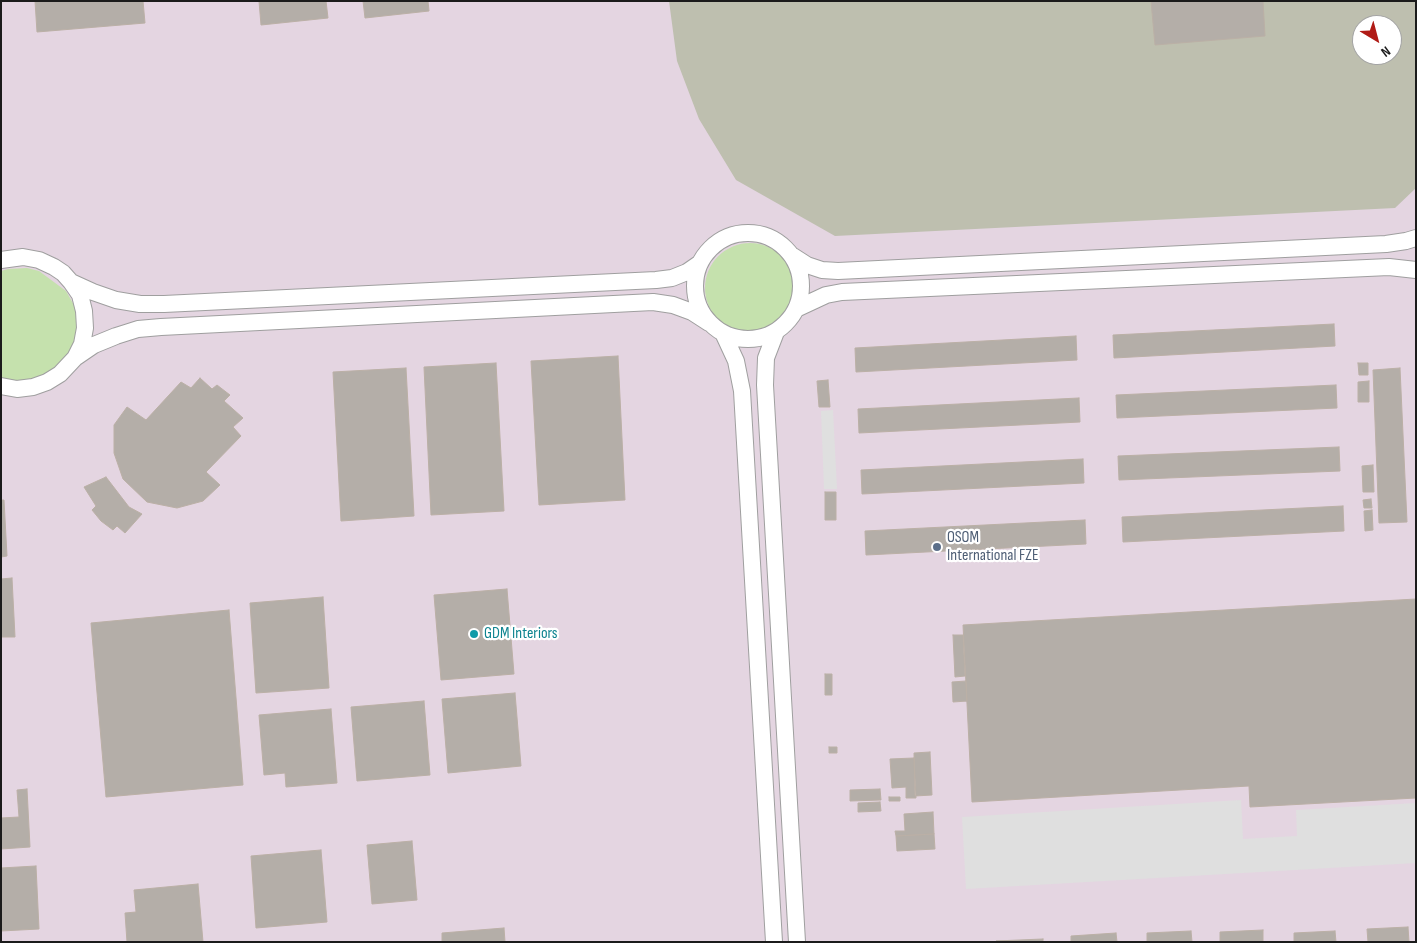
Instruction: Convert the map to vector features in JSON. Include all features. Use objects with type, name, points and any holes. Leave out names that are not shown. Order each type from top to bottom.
[{"type":"street","points":[[71,282],[116,300],[140,304],[164,304],[656,280],[672,278],[687,272],[700,262],[714,245],[740,233],[755,233],[769,237],[806,265],[822,270],[838,271],[1386,244],[1406,242],[1416,238]]},
{"type":"street","points":[[1,386],[17,389],[47,382],[60,374],[75,358],[94,346],[138,329],[161,327],[653,302],[673,304],[692,312],[723,334],[735,338],[749,340],[763,338],[776,332],[788,322],[796,310],[801,296],[802,282],[793,256]]},
{"type":"street","points":[[1,260],[23,257],[39,260],[54,267],[71,282],[80,296],[84,311],[85,328],[82,344],[75,358]]},
{"type":"street","points":[[700,262],[695,278],[695,294],[700,310],[709,323]]},
{"type":"street","points":[[796,310],[826,295],[842,292],[1389,267],[1416,270]]},
{"type":"street","points":[[776,332],[766,358],[765,385],[797,942]]},
{"type":"street","points":[[723,334],[736,361],[742,391],[774,942]]},
{"type":"shaded area","points":[[1,1],[1416,1],[1416,942],[1,942]]},
{"type":"shaded area","points":[[669,1],[1416,1],[1416,188],[1395,208],[835,236],[736,180],[699,119],[677,61]]},
{"type":"shaded area","points":[[833,410],[837,489],[824,489],[821,411]]},
{"type":"shaded area","points":[[1241,800],[1243,839],[1297,836],[1296,810],[1416,803],[1416,863],[966,889],[962,817]]},
{"type":"green space","points":[[741,243],[759,243],[775,250],[788,263],[795,279],[795,297],[788,313],[775,326],[759,333],[741,333],[725,326],[712,313],[705,297],[705,279],[712,263],[725,250]]},
{"type":"green space","points":[[27,268],[39,271],[66,291],[74,305],[78,328],[75,343],[64,362],[42,378],[24,382],[1,379],[1,271]]},
{"type":"building","points":[[35,1],[143,1],[145,23],[37,32]]},
{"type":"building","points":[[259,1],[326,1],[328,18],[261,25]]},
{"type":"building","points":[[363,1],[428,1],[429,11],[365,18]]},
{"type":"building","points":[[1151,1],[1263,1],[1265,36],[1155,45]]},
{"type":"building","points":[[1334,324],[1335,346],[1114,358],[1113,335]]},
{"type":"building","points":[[1076,336],[1077,360],[856,372],[855,348]]},
{"type":"building","points":[[618,356],[625,500],[539,505],[531,361]]},
{"type":"building","points":[[496,363],[504,511],[431,515],[424,367]]},
{"type":"building","points":[[1358,363],[1368,363],[1368,375],[1359,375]]},
{"type":"building","points":[[406,368],[414,516],[341,521],[333,372]]},
{"type":"building","points":[[1400,368],[1407,522],[1379,523],[1373,370]]},
{"type":"building","points":[[200,378],[212,389],[217,385],[230,395],[224,401],[243,418],[233,427],[241,436],[206,472],[220,485],[203,501],[177,508],[147,502],[123,479],[114,453],[114,425],[127,407],[146,420],[181,382],[191,388]]},
{"type":"building","points":[[828,380],[830,407],[819,407],[817,381]]},
{"type":"building","points":[[1369,381],[1369,402],[1358,402],[1358,382]]},
{"type":"building","points":[[1336,385],[1337,408],[1117,418],[1116,395]]},
{"type":"building","points":[[1079,398],[1080,422],[859,433],[858,409]]},
{"type":"building","points":[[1339,447],[1340,471],[1119,480],[1118,456]]},
{"type":"building","points":[[1083,459],[1084,483],[862,494],[861,470]]},
{"type":"building","points":[[1373,465],[1374,492],[1363,492],[1362,466]]},
{"type":"building","points":[[106,477],[129,507],[142,514],[125,533],[117,526],[113,530],[101,521],[92,510],[96,506],[84,487]]},
{"type":"building","points":[[825,492],[836,492],[836,520],[825,520]]},
{"type":"building","points":[[1371,499],[1372,508],[1364,508],[1363,500]]},
{"type":"building","points":[[1,500],[4,500],[7,556],[1,557]]},
{"type":"building","points":[[1343,506],[1344,531],[1123,542],[1122,517]]},
{"type":"building","points":[[1372,510],[1373,530],[1365,531],[1364,511]]},
{"type":"building","points":[[1085,520],[1086,544],[866,555],[865,531]]},
{"type":"building","points":[[12,578],[15,637],[1,637],[1,579]]},
{"type":"building","name":"GDM Interiors","points":[[507,589],[514,674],[441,680],[434,595]]},
{"type":"building","points":[[323,597],[329,688],[256,693],[250,603]]},
{"type":"building","points":[[1416,599],[1416,798],[1250,807],[1249,786],[972,802],[963,625]]},
{"type":"building","points":[[229,610],[243,785],[106,797],[91,623]]},
{"type":"building","points":[[953,635],[963,635],[965,676],[955,677]]},
{"type":"building","points":[[825,674],[832,674],[832,695],[825,695]]},
{"type":"building","points":[[966,681],[967,701],[953,702],[952,682]]},
{"type":"building","points":[[515,693],[521,766],[448,773],[442,699]]},
{"type":"building","points":[[424,701],[430,775],[357,781],[351,707]]},
{"type":"building","points":[[331,709],[337,783],[286,787],[285,773],[264,775],[259,715]]},
{"type":"building","points":[[829,747],[837,747],[837,753],[829,753]]},
{"type":"building","points":[[930,752],[932,795],[915,796],[914,753]]},
{"type":"building","points":[[914,758],[916,798],[906,798],[906,787],[892,788],[890,759]]},
{"type":"building","points":[[27,789],[30,847],[1,849],[1,818],[19,817],[17,790]]},
{"type":"building","points":[[880,789],[881,800],[850,801],[850,790]]},
{"type":"building","points":[[889,797],[900,797],[900,801],[889,801]]},
{"type":"building","points":[[880,802],[881,811],[858,812],[858,803]]},
{"type":"building","points":[[933,812],[934,834],[896,836],[895,831],[905,831],[904,814]]},
{"type":"building","points":[[934,834],[935,849],[897,851],[896,836]]},
{"type":"building","points":[[412,841],[417,900],[372,904],[367,845]]},
{"type":"building","points":[[321,850],[327,922],[256,928],[251,856]]},
{"type":"building","points":[[36,866],[39,929],[1,931],[1,868]]},
{"type":"building","points":[[198,884],[203,942],[127,942],[125,913],[136,912],[134,890]]},
{"type":"building","points":[[1408,927],[1409,942],[1368,942],[1367,929]]},
{"type":"building","points":[[504,928],[505,942],[442,942],[442,933]]},
{"type":"building","points":[[1263,930],[1263,942],[1220,942],[1220,932]]},
{"type":"building","points":[[1191,931],[1192,942],[1147,942],[1147,933]]},
{"type":"building","points":[[1335,931],[1336,942],[1294,942],[1294,933]]},
{"type":"building","points":[[1116,933],[1117,942],[1071,942],[1071,936]]},
{"type":"building","points":[[1043,939],[1043,942],[996,941]]},
{"type":"place","name":"OSOM International FZE","points":[[937,547]]},
{"type":"place","name":"GDM Interiors","points":[[474,634]]}]
